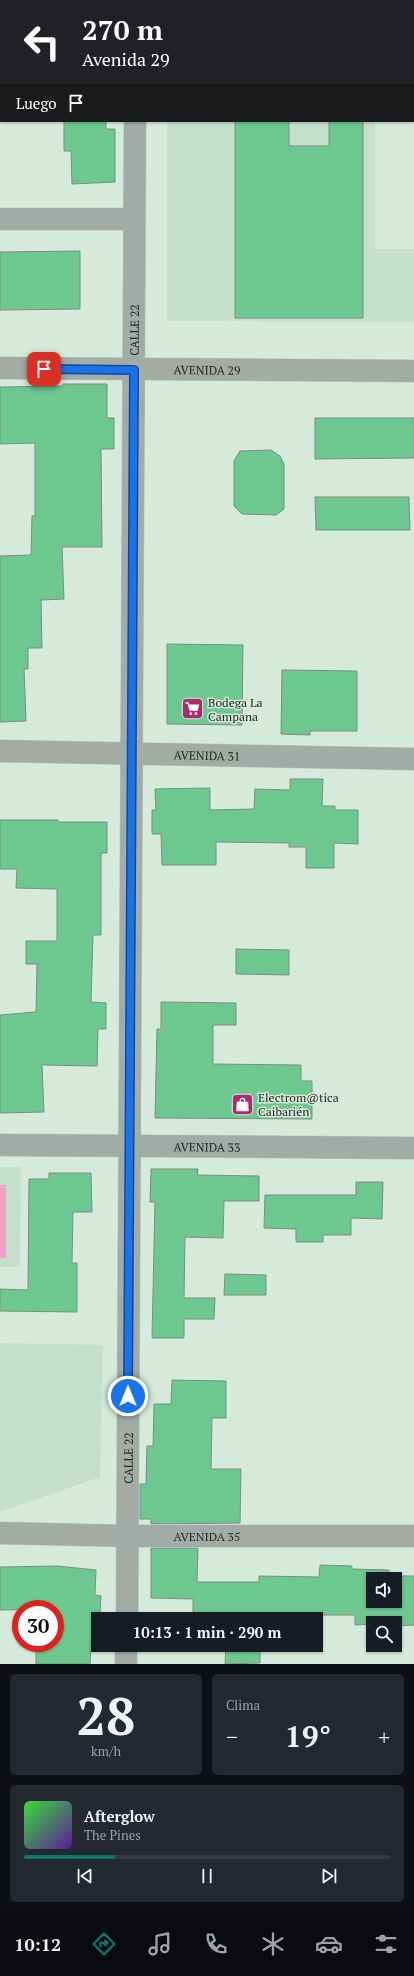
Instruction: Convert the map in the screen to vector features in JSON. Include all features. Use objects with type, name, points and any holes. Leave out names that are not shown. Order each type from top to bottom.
[{"type":"street","name":"CALLE 22","points":[[126,1612],[135,122]]},
{"type":"street","points":[[0,219],[134,219]]},
{"type":"street","name":"AVENIDA 29","points":[[0,368],[414,372]]},
{"type":"street","name":"AVENIDA 31","points":[[0,751],[132,755],[414,759]]},
{"type":"street","name":"AVENIDA 33","points":[[0,1145],[414,1148]]},
{"type":"street","name":"AVENIDA 35","points":[[0,1533],[127,1536],[414,1536]]},
{"type":"street","points":[[126,1652],[126,1664]]},
{"type":"shaded area","points":[[167,122],[375,122],[375,249],[414,249],[414,322],[167,321]]},
{"type":"shaded area","points":[[0,1167],[21,1167],[20,1267],[0,1267]]},
{"type":"shaded area","points":[[0,1185],[6,1185],[6,1258],[0,1258]]},
{"type":"shaded area","points":[[0,1343],[103,1345],[100,1477],[0,1512]]},
{"type":"building","points":[[64,122],[106,122],[106,129],[115,129],[115,182],[72,184],[71,151],[64,151]]},
{"type":"building","points":[[235,122],[289,122],[289,146],[329,146],[329,122],[363,122],[363,318],[235,318]]},
{"type":"building","points":[[80,251],[80,309],[0,310],[0,252]]},
{"type":"building","points":[[63,384],[107,384],[107,418],[114,418],[114,449],[101,449],[102,547],[62,547],[64,599],[41,600],[42,648],[28,648],[28,669],[24,669],[26,721],[0,722],[0,556],[31,555],[32,516],[35,516],[35,443],[0,444],[0,387],[63,386]]},
{"type":"building","points":[[315,418],[414,418],[414,458],[315,459]]},
{"type":"building","points":[[271,450],[280,456],[284,464],[284,509],[276,515],[242,514],[234,506],[234,461],[240,451]]},
{"type":"building","points":[[315,497],[409,497],[410,530],[316,530]]},
{"type":"building","points":[[167,644],[243,645],[242,725],[167,724]]},
{"type":"building","points":[[282,670],[357,671],[357,731],[310,731],[310,735],[281,734]]},
{"type":"building","points":[[290,779],[323,779],[322,806],[335,806],[335,810],[358,810],[358,844],[334,843],[334,868],[306,868],[306,847],[289,847],[289,843],[216,842],[216,865],[162,865],[161,834],[152,834],[152,810],[156,810],[155,789],[210,788],[210,810],[254,809],[255,789],[290,790]]},
{"type":"building","points":[[0,820],[107,822],[107,853],[101,853],[101,935],[93,935],[91,1002],[106,1003],[106,1029],[98,1029],[97,1066],[42,1065],[44,1112],[0,1113],[0,1015],[36,1012],[37,964],[26,964],[26,941],[57,941],[57,889],[16,888],[17,869],[0,869]]},
{"type":"building","points":[[236,949],[289,950],[289,975],[236,974]]},
{"type":"building","points":[[161,1002],[236,1003],[236,1025],[213,1025],[213,1064],[301,1065],[301,1081],[312,1081],[312,1119],[155,1118],[157,1029],[161,1029]]},
{"type":"building","points":[[151,1169],[198,1169],[197,1175],[259,1176],[259,1201],[224,1201],[223,1238],[185,1237],[184,1298],[215,1298],[214,1319],[184,1319],[184,1338],[152,1338],[155,1202],[150,1202]]},
{"type":"building","points":[[49,1173],[91,1173],[92,1212],[73,1212],[72,1263],[77,1263],[77,1312],[0,1311],[0,1289],[28,1290],[29,1179],[49,1179]]},
{"type":"building","points":[[356,1182],[383,1182],[382,1219],[351,1218],[351,1235],[323,1235],[323,1242],[296,1242],[296,1229],[264,1228],[265,1195],[356,1195]]},
{"type":"building","points":[[225,1274],[266,1275],[266,1295],[224,1295]]},
{"type":"building","points":[[172,1380],[226,1381],[226,1418],[212,1418],[211,1469],[241,1469],[240,1523],[151,1524],[151,1519],[140,1519],[140,1484],[146,1484],[147,1446],[153,1446],[154,1404],[171,1404]]},
{"type":"building","points":[[151,1548],[198,1548],[197,1582],[259,1582],[259,1576],[319,1577],[320,1565],[352,1566],[352,1569],[389,1570],[389,1572],[366,1572],[366,1608],[402,1608],[402,1576],[414,1576],[414,1625],[402,1626],[402,1616],[366,1616],[366,1624],[355,1625],[355,1615],[323,1615],[323,1612],[193,1612],[193,1599],[151,1598]]},
{"type":"building","points":[[57,1566],[96,1570],[95,1595],[101,1596],[100,1612],[91,1612],[90,1664],[36,1664],[36,1652],[64,1652],[64,1600],[12,1600],[12,1610],[0,1610],[0,1567]]},
{"type":"building","points":[[226,1652],[260,1652],[260,1663],[225,1664]]},
{"type":"place","name":"Bodega La Campana","points":[[192,709]]},
{"type":"place","name":"Electrom@tica Caibarién","points":[[242,1104]]},
{"type":"route","points":[[44,369],[134,370],[128,1396]]}]
